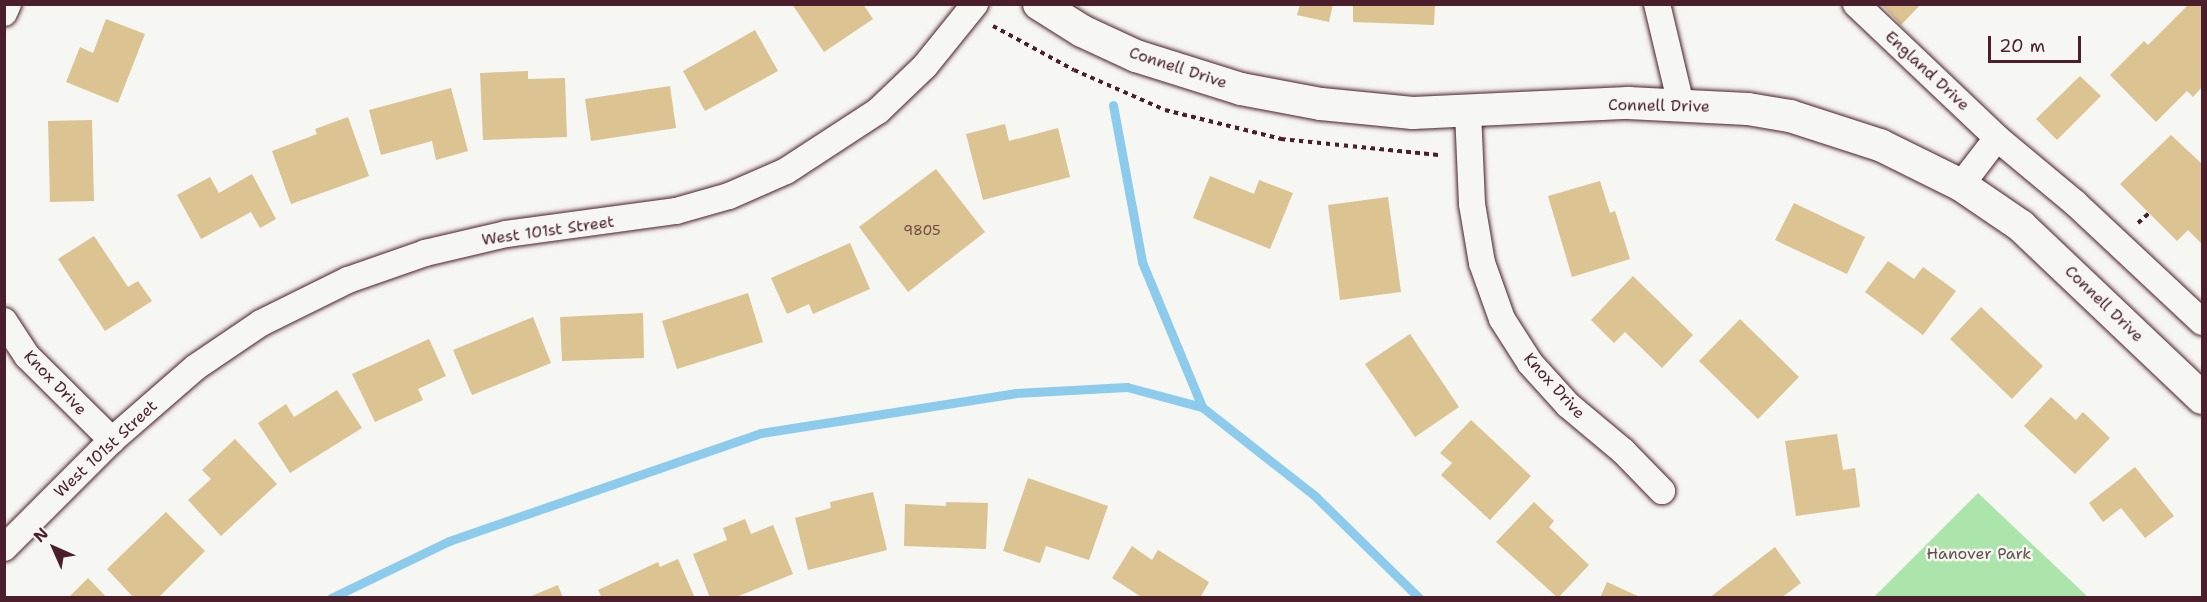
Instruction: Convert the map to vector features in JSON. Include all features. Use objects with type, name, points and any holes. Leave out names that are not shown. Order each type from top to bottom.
[{"type":"street","points":[[4,14],[8,4]]},
{"type":"street","name":"West 101st Street","points":[[4,548],[112,440],[221,350],[261,323],[348,280],[425,253],[506,234],[676,211],[729,196],[786,171],[878,111],[925,66],[975,4]]},
{"type":"street","name":"Connell Drive","points":[[1039,4],[1082,31],[1136,56],[1241,89],[1322,104],[1413,113],[1628,103],[1681,105],[1790,116],[1880,145],[1961,185],[2021,226],[2202,398]]},
{"type":"street","points":[[1657,4],[1681,105]]},
{"type":"street","name":"England Drive","points":[[1856,4],[1997,138]]},
{"type":"street","name":"Knox Drive","points":[[1468,112],[1472,204],[1482,263],[1502,319],[1530,363],[1568,405],[1623,451],[1662,491]]},
{"type":"street","points":[[1961,185],[1997,138],[2075,203],[2202,322]]},
{"type":"street","name":"Knox Drive","points":[[4,321],[27,356],[112,440]]},
{"type":"green space","name":"Hanover Park","points":[[1978,493],[2088,597],[1874,597]]},
{"type":"building","points":[[792,4],[863,4],[873,19],[824,52]]},
{"type":"building","points":[[1300,4],[1333,4],[1329,22],[1297,15]]},
{"type":"building","points":[[1353,4],[1435,4],[1434,25],[1353,22]]},
{"type":"building","points":[[1881,4],[1921,4],[1901,25]]},
{"type":"building","points":[[2189,4],[2202,4],[2202,87],[2193,97],[2187,91],[2156,122],[2110,75],[2144,41],[2148,45]]},
{"type":"building","points":[[106,19],[145,34],[118,103],[66,82],[80,47],[93,53]]},
{"type":"building","points":[[755,30],[778,71],[705,111],[683,71]]},
{"type":"building","points":[[528,71],[528,79],[565,78],[567,137],[483,140],[480,73]]},
{"type":"building","points":[[2080,76],[2101,96],[2057,140],[2036,119]]},
{"type":"building","points":[[670,86],[676,128],[591,141],[585,99]]},
{"type":"building","points":[[451,88],[468,151],[436,160],[432,141],[381,155],[369,110]]},
{"type":"building","points":[[348,117],[369,176],[291,204],[272,151],[317,134],[315,129]]},
{"type":"building","points":[[92,120],[94,201],[50,202],[48,121]]},
{"type":"building","points":[[1005,124],[1009,141],[1058,128],[1070,177],[983,200],[966,134]]},
{"type":"building","points":[[2171,135],[2202,164],[2202,244],[2188,230],[2177,241],[2120,184]]},
{"type":"building","points":[[936,169],[985,232],[908,292],[859,227]]},
{"type":"building","points":[[252,174],[276,219],[260,228],[251,212],[201,239],[177,195],[210,177],[219,193]]},
{"type":"building","points":[[1210,176],[1254,194],[1259,180],[1293,193],[1270,249],[1193,218]]},
{"type":"building","points":[[1600,181],[1610,213],[1615,211],[1630,259],[1572,277],[1548,196]]},
{"type":"building","points":[[1388,197],[1401,292],[1340,300],[1328,205]]},
{"type":"building","points":[[1794,203],[1865,237],[1847,274],[1775,240]]},
{"type":"building","points":[[94,236],[128,287],[138,281],[152,301],[105,331],[58,259]]},
{"type":"building","points":[[850,243],[870,289],[813,314],[809,304],[787,314],[771,278]]},
{"type":"building","points":[[1888,261],[1914,279],[1923,267],[1956,291],[1923,335],[1865,292]]},
{"type":"building","points":[[1633,276],[1693,335],[1662,368],[1625,332],[1614,343],[1591,320]]},
{"type":"building","points":[[748,293],[763,342],[677,369],[662,321]]},
{"type":"building","points":[[1981,307],[2043,366],[2012,399],[1950,339]]},
{"type":"building","points":[[643,313],[644,358],[562,361],[560,317]]},
{"type":"building","points":[[533,317],[551,363],[472,395],[453,350]]},
{"type":"building","points":[[1740,319],[1799,377],[1758,419],[1699,361]]},
{"type":"building","points":[[1410,334],[1459,407],[1415,437],[1365,364]]},
{"type":"building","points":[[429,339],[446,376],[418,389],[423,400],[375,422],[352,374]]},
{"type":"building","points":[[337,390],[362,428],[290,473],[258,423],[286,404],[294,417]]},
{"type":"building","points":[[2051,397],[2076,420],[2083,412],[2110,438],[2075,474],[2024,426]]},
{"type":"building","points":[[1471,420],[1531,476],[1490,520],[1441,475],[1452,463],[1440,453]]},
{"type":"building","points":[[1837,434],[1843,470],[1855,468],[1860,507],[1796,516],[1785,441]]},
{"type":"building","points":[[235,439],[277,484],[221,536],[188,500],[211,479],[202,470]]},
{"type":"building","points":[[2135,467],[2174,516],[2145,538],[2121,508],[2103,522],[2089,503]]},
{"type":"building","points":[[1028,478],[1108,506],[1089,560],[1046,546],[1040,563],[1003,551]]},
{"type":"building","points":[[873,492],[887,550],[808,570],[795,518],[831,508],[830,502]]},
{"type":"building","points":[[946,502],[988,503],[986,549],[904,546],[905,504],[946,506]]},
{"type":"building","points":[[1534,502],[1554,521],[1549,527],[1589,565],[1558,598],[1496,542]]},
{"type":"building","points":[[166,512],[205,551],[158,598],[134,598],[107,569]]},
{"type":"building","points":[[745,519],[751,534],[773,525],[793,574],[734,598],[710,598],[693,554],[727,540],[723,528]]},
{"type":"building","points":[[1132,546],[1152,560],[1158,550],[1209,582],[1200,598],[1143,598],[1112,578]]},
{"type":"building","points":[[1775,547],[1801,583],[1781,598],[1709,598]]},
{"type":"building","points":[[678,559],[695,598],[602,598],[598,590],[658,562],[660,567]]},
{"type":"building","points":[[88,578],[107,598],[68,598]]},
{"type":"building","points":[[1607,582],[1642,598],[1600,598]]},
{"type":"building","points":[[558,585],[563,598],[529,598],[529,597]]},
{"type":"waterway","points":[[1113,105],[1142,262],[1202,407]]},
{"type":"waterway","points":[[331,598],[449,541],[761,433],[1015,393],[1127,387],[1202,407],[1315,496],[1419,598]]}]
